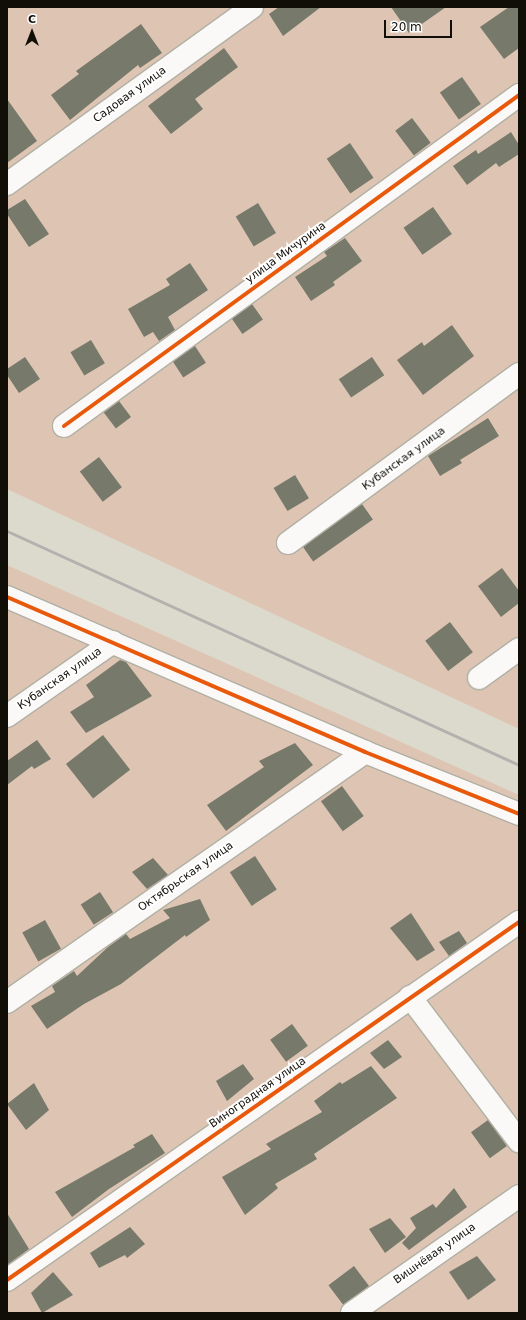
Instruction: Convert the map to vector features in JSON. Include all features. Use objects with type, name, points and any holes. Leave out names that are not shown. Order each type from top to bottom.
[{"type":"street","name":"Садовая улица","points":[[7,184],[252,7]]},
{"type":"street","name":"улица Мичурина","points":[[64,426],[519,95]]},
{"type":"street","name":"Кубанская улица","points":[[288,544],[519,374]]},
{"type":"street","points":[[7,597],[365,752],[519,814]]},
{"type":"street","name":"Кубанская улица","points":[[7,716],[113,642]]},
{"type":"street","points":[[479,678],[519,649]]},
{"type":"street","name":"Октябрьская улица","points":[[7,1002],[365,752]]},
{"type":"street","name":"Виноградная улица","points":[[7,1280],[519,922]]},
{"type":"street","points":[[410,997],[519,1141]]},
{"type":"street","name":"Вишнёвая улица","points":[[352,1313],[519,1196]]},
{"type":"shaded area","points":[[7,7],[519,7],[519,729],[7,489]]},
{"type":"shaded area","points":[[7,565],[519,795],[519,1313],[7,1313]]},
{"type":"building","points":[[279,7],[321,7],[283,36],[269,14]]},
{"type":"building","points":[[391,7],[446,7],[409,33]]},
{"type":"building","points":[[509,7],[519,7],[519,48],[504,59],[480,27]]},
{"type":"building","points":[[141,24],[162,53],[140,68],[138,65],[70,120],[51,95],[79,74],[76,71]]},
{"type":"building","points":[[224,48],[238,67],[195,99],[203,109],[171,134],[148,106]]},
{"type":"building","points":[[462,77],[481,104],[459,120],[440,92]]},
{"type":"building","points":[[7,99],[37,141],[7,163]]},
{"type":"building","points":[[412,118],[431,143],[414,155],[395,131]]},
{"type":"building","points":[[511,132],[519,145],[519,154],[499,167],[496,163],[467,185],[453,166],[476,150],[478,154]]},
{"type":"building","points":[[350,143],[373,178],[350,193],[327,159]]},
{"type":"building","points":[[25,199],[49,234],[29,247],[7,214],[7,210]]},
{"type":"building","points":[[258,203],[276,233],[254,246],[236,216]]},
{"type":"building","points":[[433,207],[452,234],[422,255],[404,228]]},
{"type":"building","points":[[345,238],[362,261],[333,282],[335,285],[311,301],[295,277],[327,256],[324,252]]},
{"type":"building","points":[[190,263],[208,290],[168,317],[175,330],[159,341],[153,332],[144,337],[128,309],[170,285],[166,279]]},
{"type":"building","points":[[252,304],[263,320],[242,334],[232,318]]},
{"type":"building","points":[[452,325],[474,356],[423,395],[397,360],[422,342],[424,346]]},
{"type":"building","points":[[91,340],[105,363],[84,376],[70,352]]},
{"type":"building","points":[[195,346],[206,363],[183,377],[172,361]]},
{"type":"building","points":[[25,357],[40,379],[19,393],[7,375],[7,369]]},
{"type":"building","points":[[372,357],[384,375],[351,398],[339,379]]},
{"type":"building","points":[[119,401],[131,417],[116,428],[104,412]]},
{"type":"building","points":[[488,418],[499,436],[460,460],[462,463],[440,476],[428,456]]},
{"type":"building","points":[[99,457],[122,487],[103,502],[80,471]]},
{"type":"building","points":[[295,475],[309,498],[287,511],[274,488]]},
{"type":"building","points":[[362,504],[373,520],[313,561],[302,546]]},
{"type":"building","points":[[502,568],[519,591],[519,603],[501,617],[478,586]]},
{"type":"building","points":[[450,622],[473,652],[448,671],[425,641]]},
{"type":"building","points":[[120,660],[126,662],[152,696],[86,733],[70,712],[94,697],[86,685]]},
{"type":"building","points":[[103,735],[130,770],[93,799],[66,764]]},
{"type":"building","points":[[37,740],[51,759],[34,769],[32,766],[7,785],[7,761]]},
{"type":"building","points":[[295,743],[313,765],[226,831],[207,805],[264,767],[259,761]]},
{"type":"building","points":[[342,786],[364,816],[343,831],[321,801]]},
{"type":"building","points":[[255,856],[277,890],[252,906],[230,872]]},
{"type":"building","points":[[153,858],[168,875],[147,889],[132,872]]},
{"type":"building","points":[[100,892],[113,912],[94,925],[81,905]]},
{"type":"building","points":[[200,899],[210,920],[186,937],[185,935],[121,984],[84,1004],[47,1029],[31,1006],[55,992],[52,986],[74,971],[77,976],[108,947],[126,934],[130,939],[170,918],[163,910]]},
{"type":"building","points":[[411,913],[435,950],[417,961],[390,928]]},
{"type":"building","points":[[45,920],[61,949],[38,961],[22,933]]},
{"type":"building","points":[[459,931],[467,943],[449,956],[439,942]]},
{"type":"building","points":[[292,1024],[308,1046],[286,1062],[270,1040]]},
{"type":"building","points":[[388,1040],[402,1057],[384,1069],[370,1053]]},
{"type":"building","points":[[243,1064],[254,1079],[227,1101],[216,1081]]},
{"type":"building","points":[[371,1066],[397,1098],[314,1154],[317,1159],[275,1184],[278,1188],[245,1215],[222,1177],[271,1149],[266,1144],[322,1112],[314,1101],[340,1082],[342,1084]]},
{"type":"building","points":[[34,1083],[49,1110],[26,1130],[7,1104]]},
{"type":"building","points":[[488,1120],[507,1146],[490,1158],[471,1132]]},
{"type":"building","points":[[152,1134],[165,1153],[109,1189],[72,1217],[55,1192],[135,1147],[133,1145]]},
{"type":"building","points":[[454,1188],[467,1207],[409,1250],[402,1243],[416,1228],[410,1218],[433,1204],[436,1208]]},
{"type":"building","points":[[7,1213],[29,1249],[7,1265]]},
{"type":"building","points":[[390,1218],[406,1237],[385,1253],[369,1229]]},
{"type":"building","points":[[130,1227],[145,1244],[127,1258],[125,1255],[99,1268],[90,1253]]},
{"type":"building","points":[[477,1256],[496,1280],[468,1300],[449,1272]]},
{"type":"building","points":[[354,1266],[369,1286],[343,1305],[328,1285]]},
{"type":"building","points":[[53,1272],[73,1295],[42,1313],[31,1293]]},
{"type":"railway","points":[[7,531],[519,765]]},
{"type":"cycle path","points":[[64,426],[519,95]]},
{"type":"cycle path","points":[[7,597],[365,752],[519,814]]},
{"type":"cycle path","points":[[7,1280],[519,922]]}]
